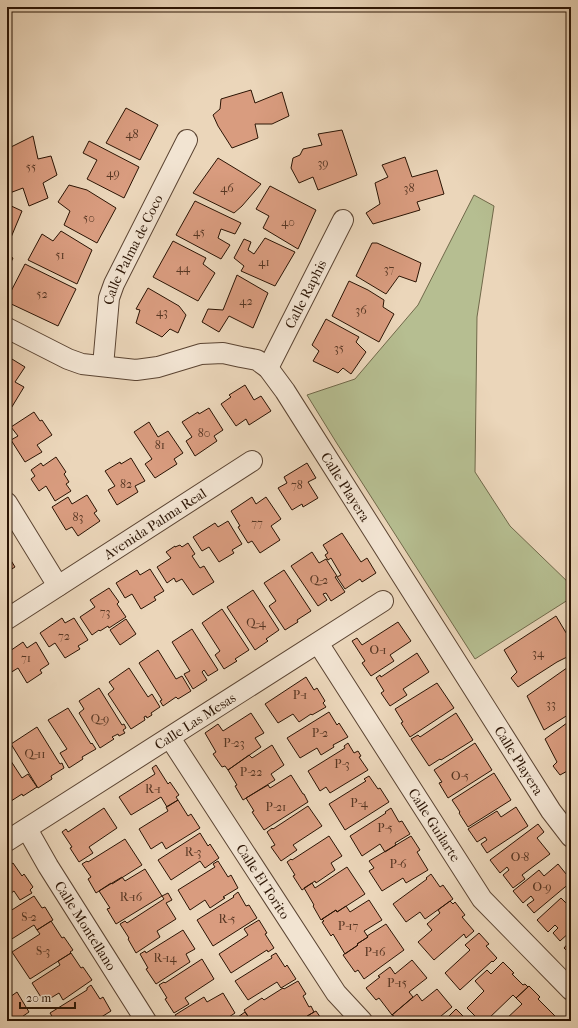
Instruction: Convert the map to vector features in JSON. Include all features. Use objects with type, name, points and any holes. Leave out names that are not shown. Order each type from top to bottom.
[{"type":"street","name":"Calle Palma de Coco","points":[[103,366],[109,298],[114,284],[187,140]]},
{"type":"street","name":"Calle Raphis","points":[[268,368],[343,220]]},
{"type":"street","name":"Calle Playera","points":[[7,328],[68,359],[82,364],[136,370],[158,367],[202,354],[223,353],[257,360],[268,368],[285,391],[551,811],[571,838]]},
{"type":"street","name":"Avenida Palma Real","points":[[7,619],[252,461]]},
{"type":"street","points":[[7,504],[58,586]]},
{"type":"street","name":"Calle Las Mesas","points":[[7,841],[383,601]]},
{"type":"street","name":"Calle Guilarte","points":[[318,643],[482,899],[571,990]]},
{"type":"street","name":"Calle El Torito","points":[[170,738],[336,993],[362,1021]]},
{"type":"street","name":"Calle Montellano","points":[[27,829],[48,866],[146,1021]]},
{"type":"green space","points":[[474,195],[494,206],[477,317],[475,472],[510,526],[571,585],[571,598],[475,659],[307,395],[355,379],[418,305]]},
{"type":"building","points":[[251,90],[255,103],[282,92],[289,116],[272,124],[255,124],[258,138],[232,148],[213,115],[220,109],[221,99]]},
{"type":"building","points":[[126,108],[158,125],[140,160],[106,143]]},
{"type":"building","points":[[342,130],[357,175],[318,190],[313,177],[299,183],[291,168],[293,158],[300,155],[303,149],[322,145],[318,134]]},
{"type":"building","points":[[33,136],[38,159],[51,156],[57,175],[43,183],[48,198],[29,206],[23,188],[7,194],[7,149]]},
{"type":"building","points":[[89,141],[139,167],[124,198],[87,179],[97,160],[83,153]]},
{"type":"building","points":[[405,157],[412,177],[437,170],[444,194],[417,202],[420,210],[373,224],[366,213],[380,204],[375,183],[388,177],[382,165]]},
{"type":"building","points":[[218,158],[261,184],[234,213],[193,193]]},
{"type":"building","points":[[69,185],[87,190],[116,208],[97,243],[64,225],[70,211],[58,202]]},
{"type":"building","points":[[270,186],[316,210],[298,249],[263,228],[269,216],[256,209]]},
{"type":"building","points":[[195,201],[241,223],[235,234],[221,229],[218,238],[230,245],[221,259],[176,235]]},
{"type":"building","points":[[7,204],[22,211],[7,247]]},
{"type":"building","points":[[61,231],[92,250],[77,284],[28,260],[42,234],[53,241]]},
{"type":"building","points":[[265,238],[295,252],[275,286],[241,271],[244,266],[234,258],[244,239],[251,242],[248,250],[254,254]]},
{"type":"building","points":[[173,241],[206,258],[203,264],[215,273],[198,301],[153,277]]},
{"type":"building","points":[[372,243],[377,243],[421,263],[416,282],[399,276],[386,294],[356,276]]},
{"type":"building","points":[[7,255],[13,258],[7,270]]},
{"type":"building","points":[[25,264],[76,289],[58,326],[7,302],[7,299]]},
{"type":"building","points":[[237,275],[268,293],[253,328],[229,316],[219,332],[202,322],[208,309],[223,310]]},
{"type":"building","points":[[349,281],[384,300],[383,307],[394,314],[379,342],[332,316]]},
{"type":"building","points":[[148,288],[179,306],[186,315],[178,333],[170,329],[162,337],[136,323],[140,310],[136,309]]},
{"type":"building","points":[[326,319],[359,337],[356,342],[366,352],[351,374],[343,368],[338,373],[313,361],[319,351],[312,345]]},
{"type":"building","points":[[7,356],[25,367],[15,382],[24,387],[10,410],[7,408]]},
{"type":"building","points":[[245,385],[254,400],[261,396],[271,411],[249,425],[246,419],[236,426],[221,404],[231,397],[229,395]]},
{"type":"building","points":[[209,408],[223,430],[214,436],[217,441],[195,456],[186,441],[192,437],[182,422],[198,412],[199,414]]},
{"type":"building","points":[[34,412],[40,421],[42,420],[52,435],[37,445],[42,452],[25,462],[11,440],[18,436],[11,427]]},
{"type":"building","points":[[149,422],[158,437],[168,431],[183,453],[174,459],[177,464],[155,478],[145,464],[152,459],[134,432]]},
{"type":"building","points":[[56,457],[66,472],[64,474],[69,482],[66,484],[71,491],[55,501],[46,486],[39,491],[31,479],[35,476],[31,470],[41,463],[43,466]]},
{"type":"building","points":[[131,458],[145,481],[135,486],[138,492],[117,505],[108,490],[115,486],[105,471],[120,462],[121,464]]},
{"type":"building","points":[[307,463],[316,478],[308,482],[318,498],[303,507],[302,504],[292,510],[278,488],[287,483],[284,477]]},
{"type":"building","points":[[87,495],[97,511],[94,513],[100,521],[78,536],[72,527],[66,530],[52,507],[68,497],[72,504]]},
{"type":"building","points":[[252,497],[256,504],[266,497],[281,519],[271,526],[280,540],[260,553],[252,541],[248,543],[238,527],[240,526],[231,511]]},
{"type":"building","points":[[228,521],[242,544],[232,550],[234,553],[219,562],[209,547],[202,551],[193,537],[215,523],[218,527]]},
{"type":"building","points":[[342,533],[361,562],[367,558],[376,573],[362,582],[360,579],[345,589],[337,577],[341,575],[331,558],[328,560],[325,555],[328,553],[323,545]]},
{"type":"building","points":[[188,543],[195,554],[192,556],[200,568],[204,566],[214,582],[193,595],[182,579],[176,582],[174,578],[167,583],[157,567],[171,558],[166,552],[175,546],[180,545],[182,547]]},
{"type":"building","points":[[312,552],[319,563],[326,559],[345,592],[331,601],[326,593],[323,594],[327,600],[318,606],[291,566]]},
{"type":"building","points":[[7,554],[15,567],[7,572]]},
{"type":"building","points":[[150,569],[164,591],[154,597],[156,600],[141,609],[132,594],[125,598],[116,583],[137,570],[140,575]]},
{"type":"building","points":[[284,570],[311,611],[297,620],[298,622],[285,630],[269,606],[276,601],[264,583]]},
{"type":"building","points":[[109,588],[119,602],[117,604],[126,617],[109,628],[108,626],[92,635],[80,617],[95,607],[90,600]]},
{"type":"building","points":[[253,590],[279,630],[266,639],[268,641],[255,650],[227,607]]},
{"type":"building","points":[[222,609],[249,650],[235,659],[237,661],[224,669],[215,655],[220,651],[202,623]]},
{"type":"building","points":[[556,616],[571,641],[571,655],[557,662],[518,687],[511,678],[517,672],[504,650]]},
{"type":"building","points":[[62,618],[65,623],[74,618],[88,640],[78,646],[80,649],[65,658],[55,643],[49,647],[40,633]]},
{"type":"building","points":[[126,619],[136,634],[120,645],[110,630]]},
{"type":"building","points":[[398,622],[411,641],[390,655],[394,661],[371,676],[362,663],[365,661],[352,641],[357,638],[362,645]]},
{"type":"building","points":[[192,629],[218,670],[208,676],[204,670],[202,672],[207,680],[193,689],[184,674],[190,671],[172,642]]},
{"type":"building","points":[[23,642],[27,648],[36,642],[49,664],[40,670],[42,673],[27,683],[18,668],[10,673],[7,668],[7,653]]},
{"type":"building","points":[[158,650],[176,679],[182,676],[191,691],[178,699],[176,697],[163,706],[160,701],[162,700],[139,663]]},
{"type":"building","points":[[417,653],[429,672],[403,689],[407,695],[390,706],[381,693],[384,691],[376,678],[380,675],[381,677]]},
{"type":"building","points":[[571,665],[571,713],[544,730],[527,696]]},
{"type":"building","points":[[129,668],[148,697],[152,694],[160,707],[151,713],[152,715],[147,718],[146,716],[144,717],[145,720],[131,729],[108,694],[114,689],[109,682]]},
{"type":"building","points":[[306,677],[314,690],[317,688],[325,701],[323,703],[326,707],[299,722],[293,714],[278,723],[265,704]]},
{"type":"building","points":[[437,683],[454,708],[410,737],[401,723],[403,722],[395,709]]},
{"type":"building","points":[[99,688],[122,725],[124,724],[126,728],[123,730],[125,733],[112,737],[114,739],[100,748],[79,713],[84,709],[79,701]]},
{"type":"building","points":[[68,708],[91,744],[92,743],[96,749],[82,757],[83,759],[69,768],[60,753],[67,749],[48,720]]},
{"type":"building","points":[[329,712],[337,725],[339,723],[348,737],[333,745],[334,747],[321,755],[317,748],[300,758],[287,738]]},
{"type":"building","points":[[251,713],[264,733],[255,738],[261,747],[228,770],[225,766],[222,767],[213,754],[216,752],[205,733],[218,724],[223,731]]},
{"type":"building","points":[[456,713],[473,740],[429,766],[411,739],[418,735],[420,737]]},
{"type":"building","points":[[571,720],[571,769],[560,775],[553,766],[557,762],[545,739]]},
{"type":"building","points":[[37,727],[64,768],[51,776],[52,779],[38,788],[11,744]]},
{"type":"building","points":[[348,743],[354,753],[358,751],[361,756],[359,757],[368,770],[330,793],[326,787],[320,791],[308,771],[345,748],[344,746]]},
{"type":"building","points":[[475,743],[492,770],[448,798],[439,783],[442,782],[434,770]]},
{"type":"building","points":[[272,745],[284,765],[271,774],[275,780],[243,800],[235,786],[237,785],[228,770],[249,755],[252,758]]},
{"type":"building","points":[[7,755],[22,778],[28,774],[37,787],[8,803],[7,802]]},
{"type":"building","points":[[156,765],[168,784],[170,782],[179,795],[176,797],[178,800],[167,807],[161,797],[131,815],[119,797],[155,774],[152,768]]},
{"type":"building","points":[[494,773],[511,800],[468,827],[452,800]]},
{"type":"building","points":[[291,775],[308,802],[264,830],[252,812],[254,811],[246,798],[268,785],[270,788]]},
{"type":"building","points":[[369,776],[378,789],[380,788],[389,802],[345,830],[329,804],[366,781],[364,779]]},
{"type":"building","points":[[178,800],[188,816],[191,814],[200,828],[166,849],[162,842],[151,849],[139,829],[168,811],[166,807]]},
{"type":"building","points":[[308,806],[322,826],[293,845],[297,850],[281,861],[271,847],[275,845],[267,832]]},
{"type":"building","points":[[516,807],[528,826],[487,853],[481,844],[487,840],[485,837],[477,842],[468,829],[497,811],[501,817]]},
{"type":"building","points":[[104,808],[117,828],[89,847],[93,853],[79,862],[70,848],[72,847],[62,832],[66,829],[68,832]]},
{"type":"building","points":[[391,808],[399,822],[402,821],[410,834],[395,843],[396,845],[385,852],[380,844],[362,856],[350,836],[386,813],[385,812]]},
{"type":"building","points":[[538,824],[544,832],[537,838],[550,854],[522,875],[525,879],[513,888],[503,875],[509,870],[507,867],[500,873],[490,860]]},
{"type":"building","points":[[200,833],[208,846],[210,844],[219,858],[205,868],[200,861],[171,880],[158,860]]},
{"type":"building","points":[[329,836],[342,856],[331,863],[335,870],[316,883],[315,881],[302,890],[293,876],[295,875],[287,862]]},
{"type":"building","points":[[411,836],[420,850],[417,852],[428,870],[406,883],[403,878],[382,891],[369,871],[374,868],[369,861]]},
{"type":"building","points":[[125,839],[142,865],[96,893],[88,879],[91,877],[82,864],[87,861],[88,862]]},
{"type":"building","points":[[218,861],[228,877],[231,875],[238,888],[223,897],[225,898],[210,908],[205,900],[190,910],[178,890],[215,867],[213,864]]},
{"type":"building","points":[[13,863],[22,876],[24,874],[33,887],[30,890],[32,893],[20,900],[14,891],[7,896],[7,867]]},
{"type":"building","points":[[558,864],[571,882],[534,913],[527,905],[534,900],[531,896],[523,903],[513,891],[539,870],[544,876]]},
{"type":"building","points":[[347,867],[365,894],[337,912],[336,910],[321,920],[304,888],[312,883],[315,888]]},
{"type":"building","points":[[145,869],[162,896],[116,924],[107,909],[110,908],[99,891],[122,877],[125,881]]},
{"type":"building","points":[[431,874],[440,887],[443,885],[453,899],[425,919],[420,912],[406,922],[393,904],[427,879],[426,878]]},
{"type":"building","points":[[238,892],[246,906],[249,905],[257,918],[213,946],[197,920],[234,897],[233,896]]},
{"type":"building","points":[[168,893],[172,900],[166,903],[176,919],[157,931],[160,937],[136,953],[120,924],[125,921],[127,923],[164,899],[162,896]]},
{"type":"building","points":[[34,896],[42,908],[45,907],[53,920],[37,930],[34,925],[7,942],[7,913]]},
{"type":"building","points":[[561,898],[566,903],[571,899],[571,931],[560,941],[553,933],[558,928],[555,925],[548,932],[537,920]]},
{"type":"building","points":[[369,900],[382,920],[364,931],[368,937],[345,954],[333,934],[331,936],[322,922],[324,921],[322,919],[336,910],[337,912],[346,906],[350,912]]},
{"type":"building","points":[[450,901],[453,904],[455,902],[465,915],[462,917],[474,931],[466,938],[464,934],[434,960],[418,942],[432,930],[427,924],[440,913],[438,910]]},
{"type":"building","points":[[259,920],[267,933],[265,934],[274,948],[268,952],[267,950],[231,973],[219,954],[248,935],[244,929]]},
{"type":"building","points":[[51,921],[62,938],[64,937],[73,950],[70,952],[71,953],[30,979],[12,952],[40,934],[37,930]]},
{"type":"building","points":[[386,924],[404,950],[364,979],[358,970],[355,972],[343,955],[358,945],[357,944],[368,937],[367,936]]},
{"type":"building","points":[[183,930],[195,949],[186,954],[190,962],[156,984],[146,969],[148,968],[140,954],[145,951],[146,953]]},
{"type":"building","points":[[479,933],[489,944],[486,946],[497,958],[460,990],[445,973],[470,950],[465,945]]},
{"type":"building","points":[[571,940],[571,955],[564,948]]},
{"type":"building","points":[[71,953],[81,968],[83,967],[92,980],[63,1000],[59,993],[44,1002],[32,983],[60,965],[58,961]]},
{"type":"building","points":[[276,953],[285,967],[287,965],[296,979],[281,988],[277,982],[248,1000],[235,981],[272,958],[271,956]]},
{"type":"building","points":[[202,959],[214,979],[185,998],[189,1004],[174,1013],[165,999],[167,998],[159,985],[164,982],[165,983]]},
{"type":"building","points":[[412,960],[427,978],[409,992],[413,997],[392,1015],[379,998],[376,1000],[366,988],[390,967],[395,974]]},
{"type":"building","points":[[503,962],[523,985],[525,984],[528,987],[516,998],[513,995],[486,1021],[480,1021],[467,1008],[484,991],[475,981],[487,970],[491,974]]},
{"type":"building","points":[[298,981],[306,994],[303,996],[309,1007],[311,1006],[314,1012],[299,1021],[251,1021],[244,1010],[262,998],[264,1000],[283,988],[284,989]]},
{"type":"building","points":[[91,985],[100,999],[103,997],[111,1011],[95,1021],[55,1021],[50,1013],[87,990],[87,988]]},
{"type":"building","points":[[529,986],[540,997],[538,999],[556,1017],[552,1021],[504,1021],[522,1004],[516,998]]},
{"type":"building","points":[[437,989],[452,1007],[435,1021],[393,1021],[391,1018],[394,1016],[392,1015],[417,994],[422,1001]]},
{"type":"building","points":[[17,992],[29,1012],[16,1021],[7,1021],[7,999]]},
{"type":"building","points":[[223,993],[235,1013],[223,1021],[179,1021],[175,1015],[204,997],[207,1002]]},
{"type":"building","points":[[456,1009],[464,1017],[462,1018],[465,1021],[444,1021]]},
{"type":"building","points":[[316,1011],[323,1021],[299,1021],[314,1012]]},
{"type":"building","points":[[245,1012],[251,1021],[240,1021],[238,1017]]}]
